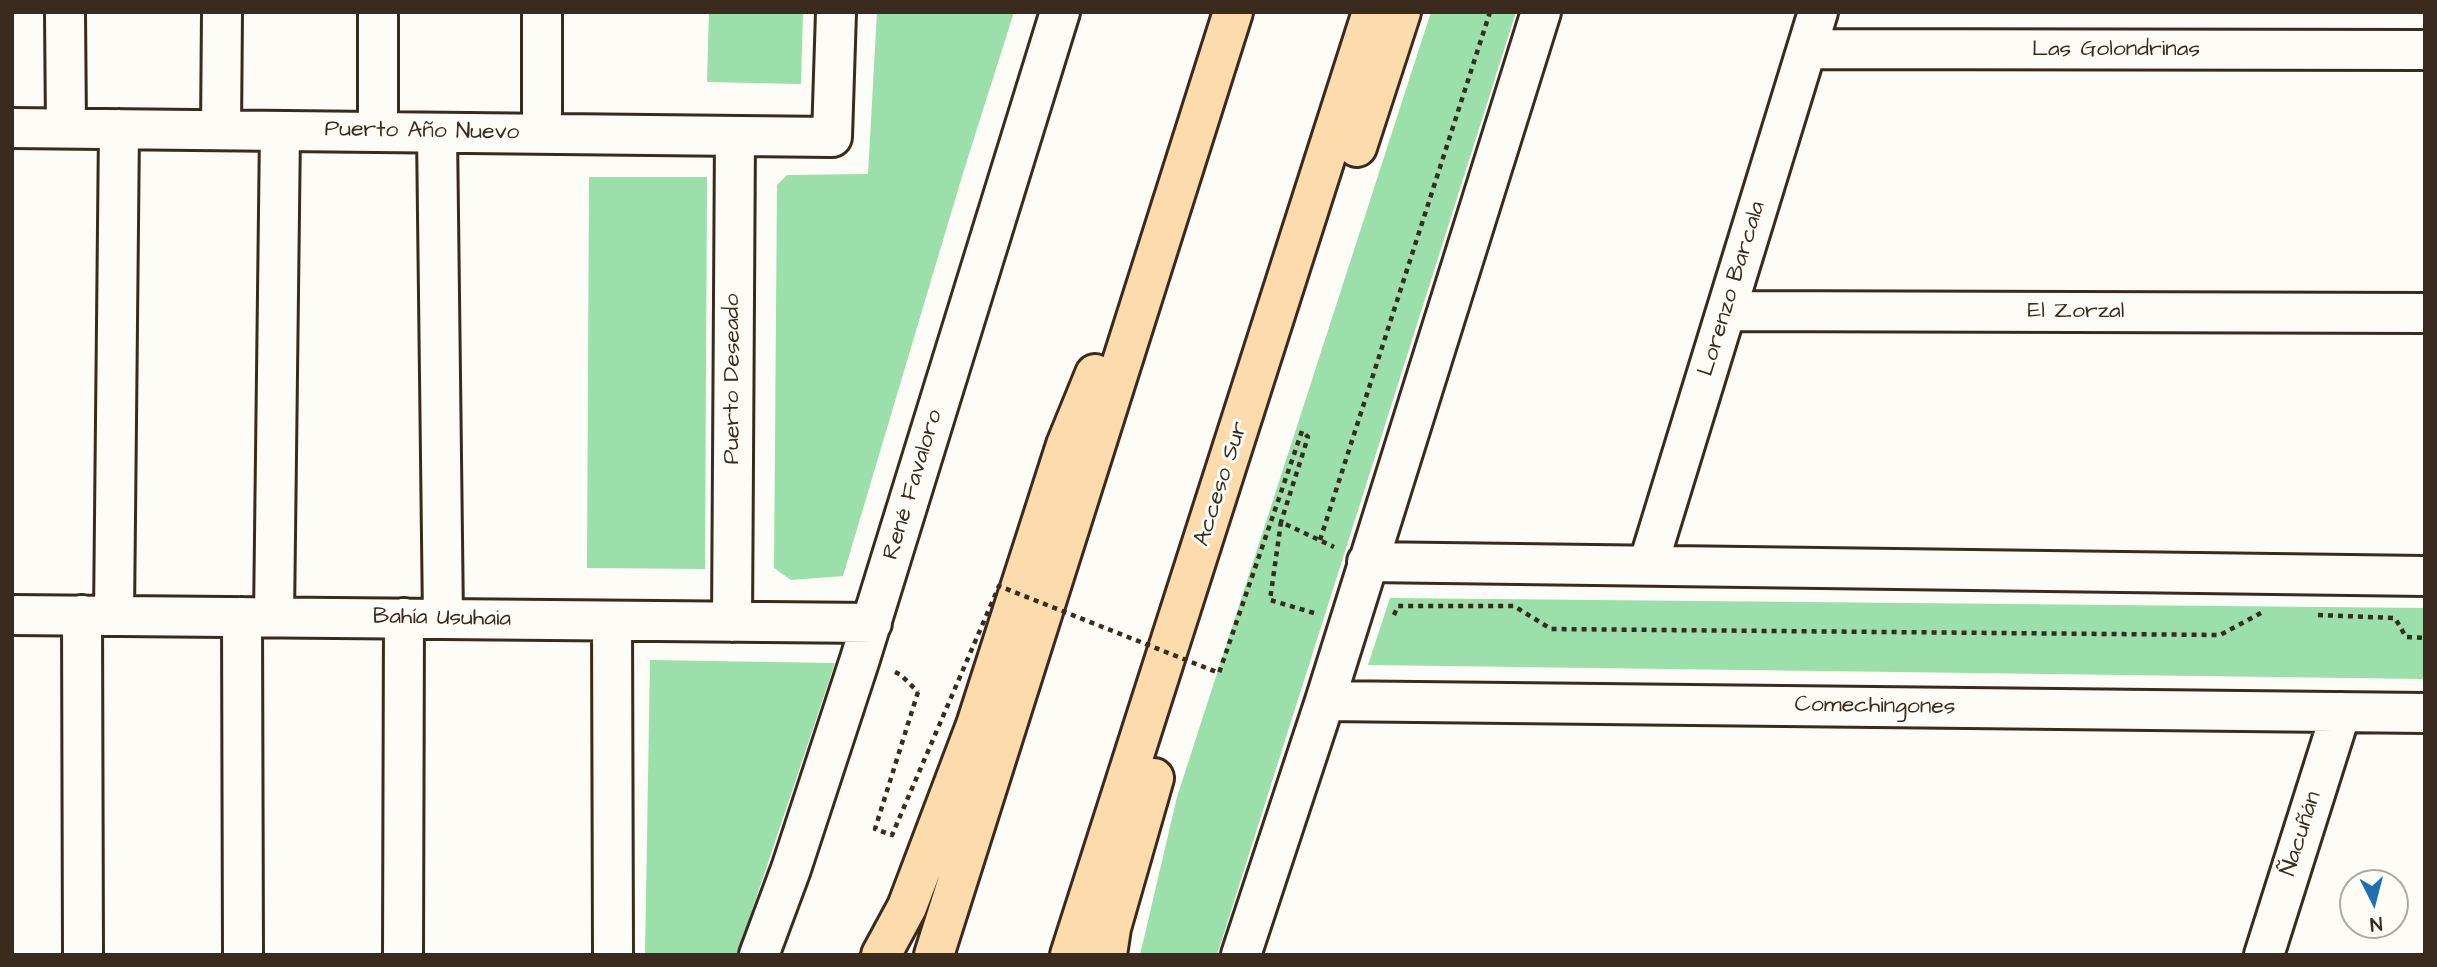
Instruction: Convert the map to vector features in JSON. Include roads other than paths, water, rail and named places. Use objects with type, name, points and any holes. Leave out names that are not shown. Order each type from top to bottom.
[{"type":"highway","points":[[934,955],[1233,12]]},
{"type":"highway","name":"Acceso Sur","points":[[1070,955],[1372,12]]},
{"type":"highway","points":[[1107,955],[1111,928],[1154,777],[1401,12]]},
{"type":"highway","points":[[881,955],[907,907],[976,725],[1066,446],[1194,133]]},
{"type":"street","points":[[65,12],[66,128]]},
{"type":"street","points":[[221,131],[222,12]]},
{"type":"street","points":[[378,12],[378,132]]},
{"type":"street","points":[[542,12],[542,134]]},
{"type":"street","name":"Puerto Año Nuevo","points":[[12,128],[832,137],[836,12]]},
{"type":"street","name":"René Favaloro","points":[[759,955],[791,869],[872,623],[1060,12]]},
{"type":"street","points":[[1241,955],[1325,701],[1541,12]]},
{"type":"street","name":"Lorenzo Barcala","points":[[1648,565],[1818,12]]},
{"type":"street","name":"Las Golondrinas","points":[[1807,49],[2425,51]]},
{"type":"street","points":[[83,955],[119,129]]},
{"type":"street","points":[[243,955],[279,131]]},
{"type":"street","points":[[437,133],[443,619]]},
{"type":"street","name":"Puerto Deseado","points":[[732,622],[735,136]]},
{"type":"street","name":"El Zorzal","points":[[1726,311],[2425,313]]},
{"type":"street","points":[[1367,562],[2425,576]]},
{"type":"street","name":"Bahía Usuhaia","points":[[12,615],[872,623]]},
{"type":"street","points":[[403,955],[404,618]]},
{"type":"street","points":[[612,621],[613,955]]},
{"type":"street","name":"Comechingones","points":[[1325,701],[2425,713]]},
{"type":"street","name":"Ñacuñán","points":[[2264,955],[2341,712]]}]
